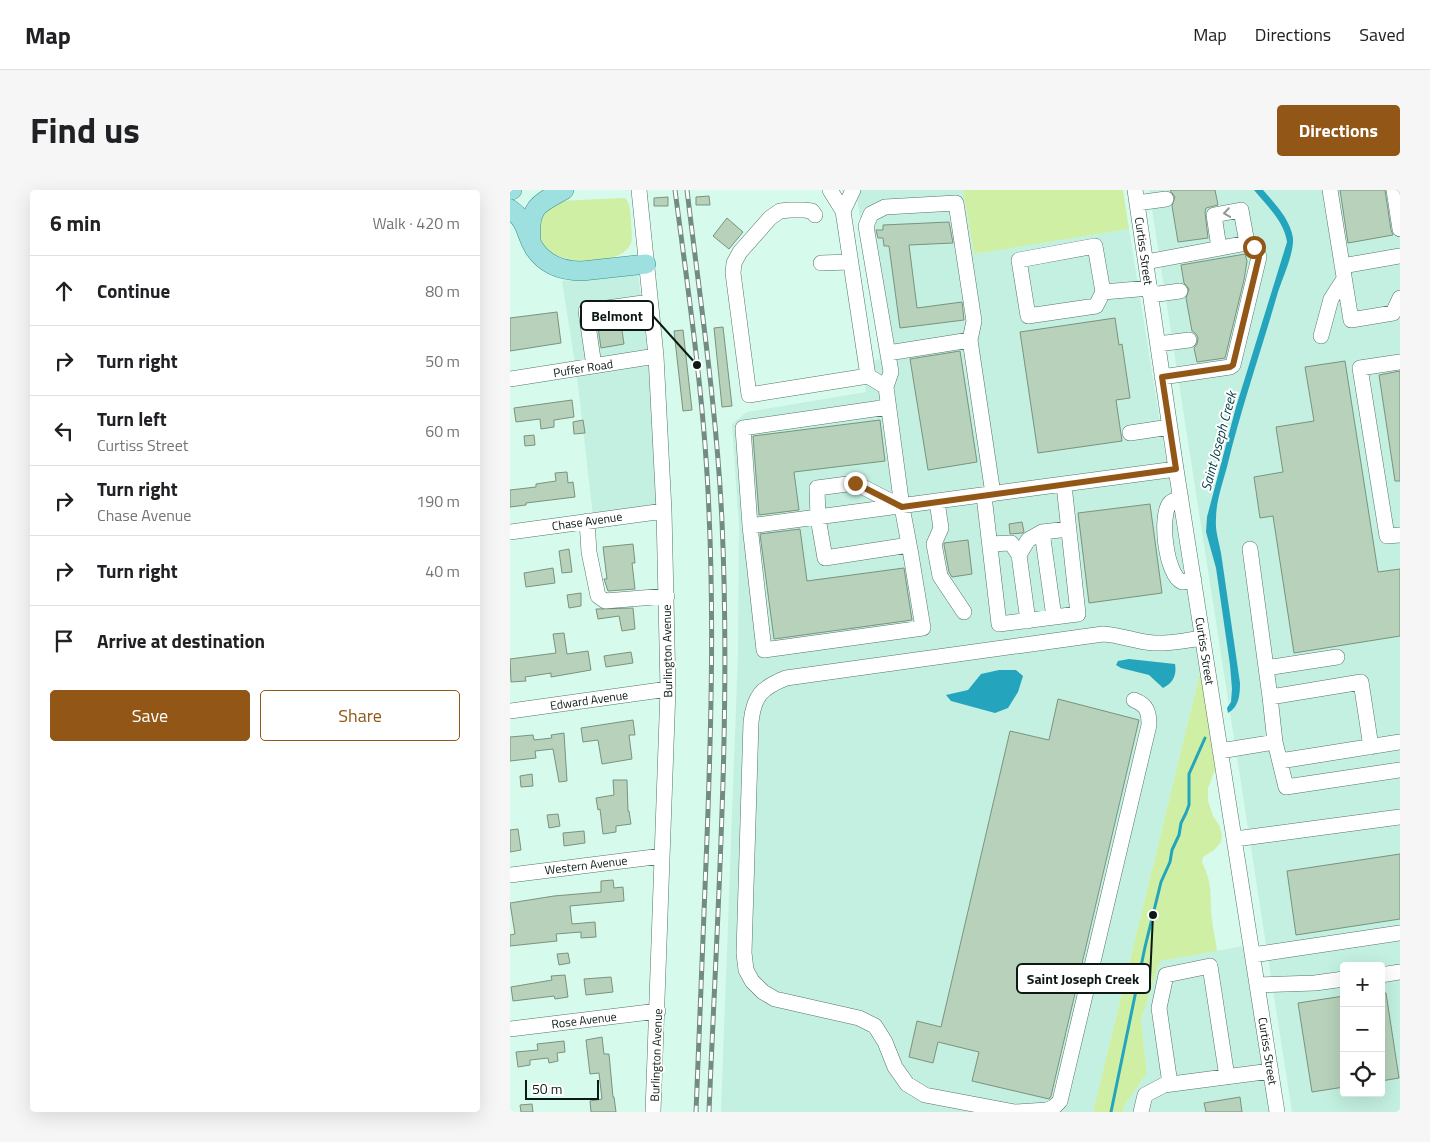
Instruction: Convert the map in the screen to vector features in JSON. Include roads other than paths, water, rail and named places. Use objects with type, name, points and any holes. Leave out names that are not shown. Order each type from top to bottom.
[{"type":"main road","points":[[531,240],[531,219],[535,210],[547,198],[564,190]]},
{"type":"main road","points":[[510,209],[524,222],[534,248],[544,260],[564,270],[582,272],[646,264]]},
{"type":"street","name":"Burlington Avenue","points":[[640,190],[656,356],[664,510],[668,689],[653,1112]]},
{"type":"street","points":[[830,190],[843,211],[868,376]]},
{"type":"street","points":[[843,211],[853,190]]},
{"type":"street","points":[[1330,190],[1351,320],[1393,313],[1400,298]]},
{"type":"street","points":[[1394,190],[1400,229]]},
{"type":"street","points":[[888,407],[743,428],[750,526],[764,650],[923,628],[902,507],[888,407],[886,387],[891,372],[866,226],[871,214],[885,208],[945,197],[956,204],[974,321],[970,340],[988,495],[990,544],[999,624],[1078,614],[1064,485]]},
{"type":"street","points":[[1136,197],[1166,199]]},
{"type":"street","name":"Curtiss Street","points":[[1136,197],[1202,638],[1277,1112]]},
{"type":"street","points":[[815,215],[812,211],[804,210],[780,211],[770,218],[740,252],[734,263],[733,273],[749,395],[868,376],[886,387]]},
{"type":"street","points":[[1218,248],[1214,215],[1240,210],[1247,243]]},
{"type":"street","points":[[1146,262],[1247,243],[1256,249],[1259,257],[1233,365],[1162,377]]},
{"type":"street","points":[[1095,246],[1103,292],[1096,306],[1028,316],[1019,260],[1095,246]]},
{"type":"street","points":[[1321,336],[1331,299],[1343,273],[1400,256]]},
{"type":"street","points":[[821,263],[850,262]]},
{"type":"street","points":[[1103,292],[1180,292]]},
{"type":"street","points":[[594,366],[586,311],[650,302]]},
{"type":"street","points":[[888,353],[970,340]]},
{"type":"street","points":[[1158,344],[1189,340]]},
{"type":"street","name":"Puffer Road","points":[[510,379],[656,356]]},
{"type":"street","points":[[1400,362],[1360,368],[1387,536],[1400,535]]},
{"type":"street","points":[[1130,434],[1170,427]]},
{"type":"street","points":[[750,526],[1176,469]]},
{"type":"street","points":[[902,507],[855,483],[817,488],[818,518],[825,558],[909,545]]},
{"type":"street","points":[[1181,498],[1172,501],[1168,508],[1165,524],[1165,543],[1169,562],[1175,576],[1182,582],[1194,580]]},
{"type":"street","points":[[937,502],[941,528],[934,544],[940,576],[964,612]]},
{"type":"street","name":"Chase Avenue","points":[[510,532],[664,510]]},
{"type":"street","points":[[587,521],[589,552],[598,596],[605,601],[666,596]]},
{"type":"street","points":[[1020,555],[1028,540],[1042,532],[1069,529]]},
{"type":"street","points":[[1042,532],[1054,617]]},
{"type":"street","points":[[990,544],[1011,543],[1020,555],[1028,621]]},
{"type":"street","points":[[1250,550],[1275,742],[1286,787],[1400,770]]},
{"type":"street","points":[[1134,700],[1146,708],[1149,714],[1149,725],[1060,1101],[1054,1107],[1047,1110],[1015,1112],[926,1095],[907,1084],[895,1067],[885,1042],[875,1026],[859,1018],[776,999],[762,992],[752,981],[746,970],[744,953],[751,722],[753,705],[760,694],[772,684],[786,678],[1103,634],[1153,643],[1170,643],[1202,638]]},
{"type":"street","points":[[1266,668],[1337,657]]},
{"type":"street","points":[[1270,697],[1361,682],[1371,747]]},
{"type":"street","name":"Edward Avenue","points":[[510,711],[668,689]]},
{"type":"street","points":[[1220,751],[1275,742]]},
{"type":"street","points":[[1280,762],[1400,742]]},
{"type":"street","points":[[1235,839],[1400,817]]},
{"type":"street","name":"Western Avenue","points":[[510,875],[662,856]]},
{"type":"street","points":[[1253,954],[1400,933]]},
{"type":"street","points":[[1170,1084],[1159,1008],[1166,975],[1210,966],[1227,1077]]},
{"type":"street","points":[[1385,974],[1400,972]]},
{"type":"street","points":[[1258,985],[1315,983],[1340,980]]},
{"type":"street","name":"Rose Avenue","points":[[510,1029],[658,1010]]},
{"type":"street","points":[[1141,1112],[1144,1095],[1164,1085],[1271,1071]]},
{"type":"water","points":[[1254,190],[1263,190],[1281,212],[1289,224],[1293,244],[1238,423],[1217,506],[1217,532],[1240,683],[1237,704],[1228,713],[1227,708],[1231,702],[1232,689],[1230,665],[1216,568],[1206,532],[1207,517],[1236,407],[1287,242],[1279,221]]},
{"type":"water","points":[[1129,659],[1175,664],[1174,678],[1163,688],[1149,675],[1116,665],[1118,661]]},
{"type":"water","points":[[999,670],[1016,670],[1023,676],[1018,692],[1008,708],[995,713],[951,701],[946,695],[968,690],[981,674]]},
{"type":"waterway","name":"Saint Joseph Creek","points":[[1111,1112],[1145,947],[1161,882],[1170,862],[1172,850],[1189,805],[1189,774],[1205,738]]},
{"type":"railway","points":[[675,190],[704,432],[711,554],[710,757],[696,1112]]},
{"type":"railway","points":[[687,190],[708,356],[720,480],[724,596],[725,670],[722,817],[709,1112]]},
{"type":"place","name":"Belmont","points":[[697,365]]},
{"type":"place","name":"Saint Joseph Creek","points":[[1153,915]]}]
